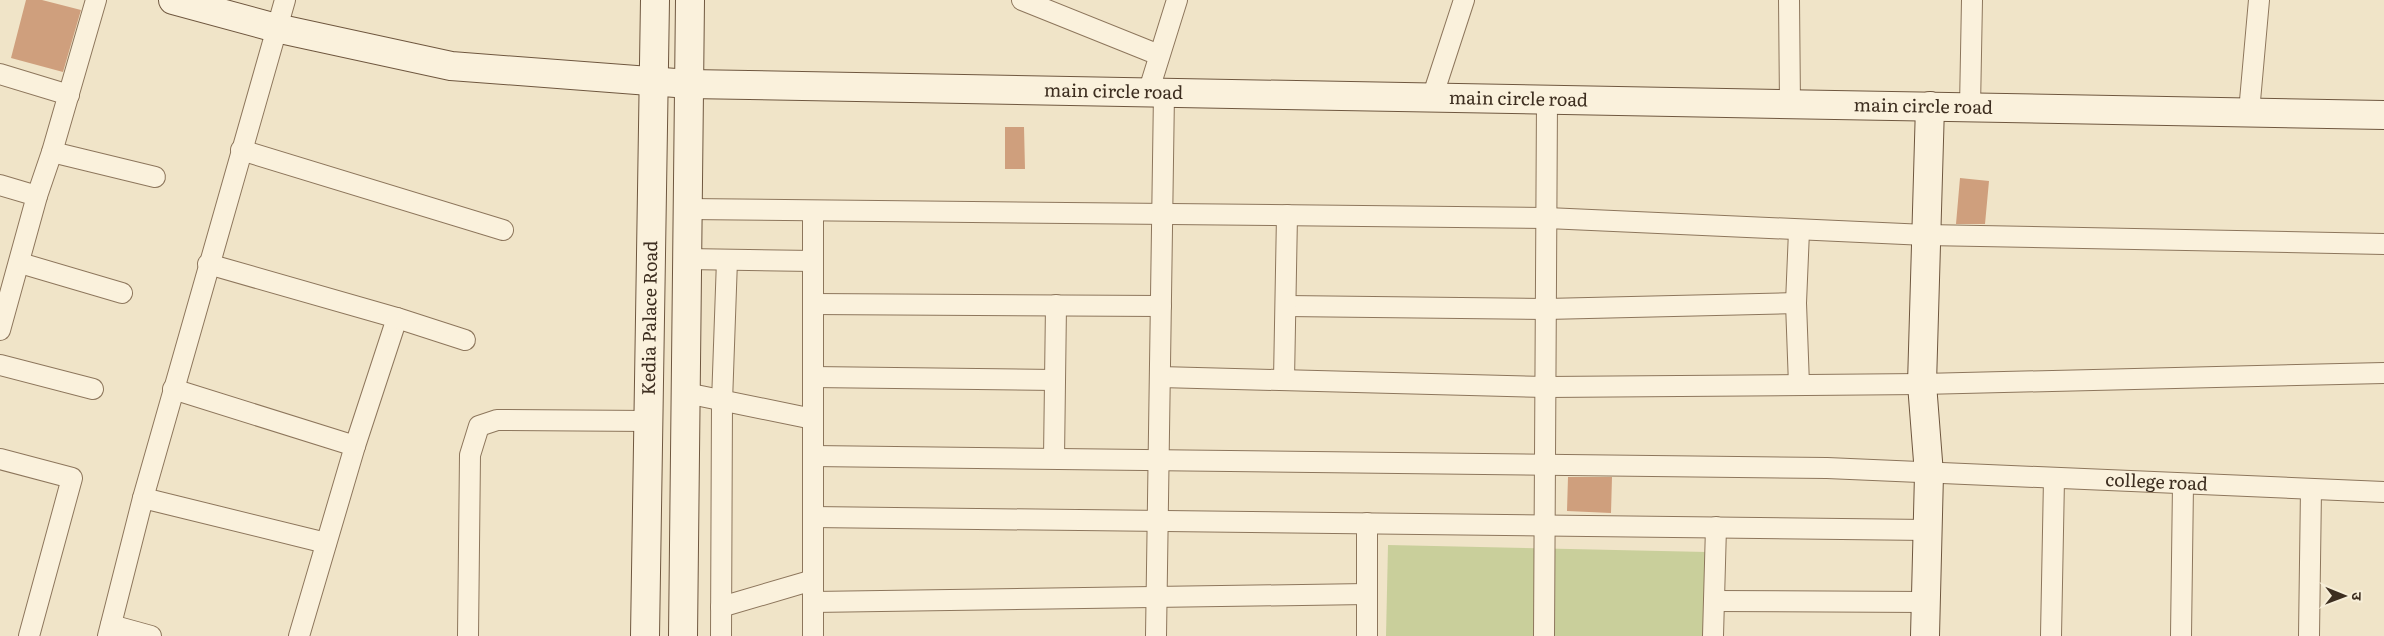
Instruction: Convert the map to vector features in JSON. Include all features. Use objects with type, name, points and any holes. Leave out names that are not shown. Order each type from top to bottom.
[{"type":"street","points":[[0,330],[3,307],[20,263],[37,196],[52,152],[96,0]]},
{"type":"street","name":"main circle road","points":[[173,0],[276,28],[451,66],[689,84],[2384,114]]},
{"type":"street","points":[[151,636],[110,630],[173,389],[285,0]]},
{"type":"street","name":"Kedia Palace Road","points":[[645,636],[655,0]]},
{"type":"street","name":"Kedia Palace Road","points":[[683,636],[690,0]]},
{"type":"street","points":[[1022,0],[1159,55]]},
{"type":"street","points":[[1156,636],[1163,214],[1156,93],[1159,55],[1175,0]]},
{"type":"street","points":[[1790,0],[1790,104]]},
{"type":"street","points":[[1970,107],[1972,0]]},
{"type":"street","points":[[2249,112],[2259,0]]},
{"type":"street","points":[[1432,98],[1459,1]]},
{"type":"street","points":[[0,74],[69,95]]},
{"type":"street","points":[[1544,636],[1547,100]]},
{"type":"street","points":[[1925,636],[1929,474],[1922,384],[1930,106]]},
{"type":"street","points":[[242,150],[503,230]]},
{"type":"street","points":[[52,152],[154,177]]},
{"type":"street","points":[[0,184],[37,196]]},
{"type":"street","points":[[688,210],[1547,218],[1799,231],[1926,235],[2384,244]]},
{"type":"street","points":[[813,211],[813,636]]},
{"type":"street","points":[[1284,380],[1287,216]]},
{"type":"street","points":[[1799,231],[1796,303],[1799,385]]},
{"type":"street","points":[[687,259],[813,261]]},
{"type":"street","points":[[721,636],[722,402],[727,260]]},
{"type":"street","points":[[20,263],[122,293]]},
{"type":"street","points":[[208,264],[398,318],[465,340]]},
{"type":"street","points":[[1286,306],[1546,309],[1796,303]]},
{"type":"street","points":[[813,304],[1161,306]]},
{"type":"street","points":[[1054,458],[1056,305]]},
{"type":"street","points":[[299,636],[354,446],[398,318]]},
{"type":"street","points":[[0,365],[93,389]]},
{"type":"street","points":[[1160,378],[1546,387],[1922,384],[2384,373]]},
{"type":"street","points":[[813,377],[1055,380]]},
{"type":"street","points":[[173,389],[354,446]]},
{"type":"street","points":[[686,393],[722,402],[813,419]]},
{"type":"street","points":[[468,636],[470,454],[480,426],[497,420],[648,421]]},
{"type":"street","name":"college road","points":[[813,456],[1545,463],[1827,468],[1929,474],[2384,492]]},
{"type":"street","points":[[0,460],[72,478],[29,636]]},
{"type":"street","points":[[2051,636],[2054,479]]},
{"type":"street","points":[[2181,636],[2183,484]]},
{"type":"street","points":[[2309,636],[2312,489]]},
{"type":"street","points":[[143,498],[326,543]]},
{"type":"street","points":[[813,517],[1928,530]]},
{"type":"street","points":[[1366,636],[1368,523]]},
{"type":"street","points":[[1714,636],[1716,527]]},
{"type":"street","points":[[722,607],[813,580]]},
{"type":"street","points":[[813,602],[1367,594]]},
{"type":"street","points":[[1714,600],[1925,602]]},
{"type":"green space","points":[[1388,545],[1707,552],[1705,636],[1386,636]]},
{"type":"building","points":[[26,0],[42,0],[81,10],[63,72],[11,58]]},
{"type":"building","points":[[1005,127],[1024,127],[1025,169],[1005,169]]},
{"type":"building","points":[[1960,178],[1989,181],[1985,224],[1956,224]]},
{"type":"building","points":[[1568,477],[1612,477],[1611,513],[1567,511]]}]
